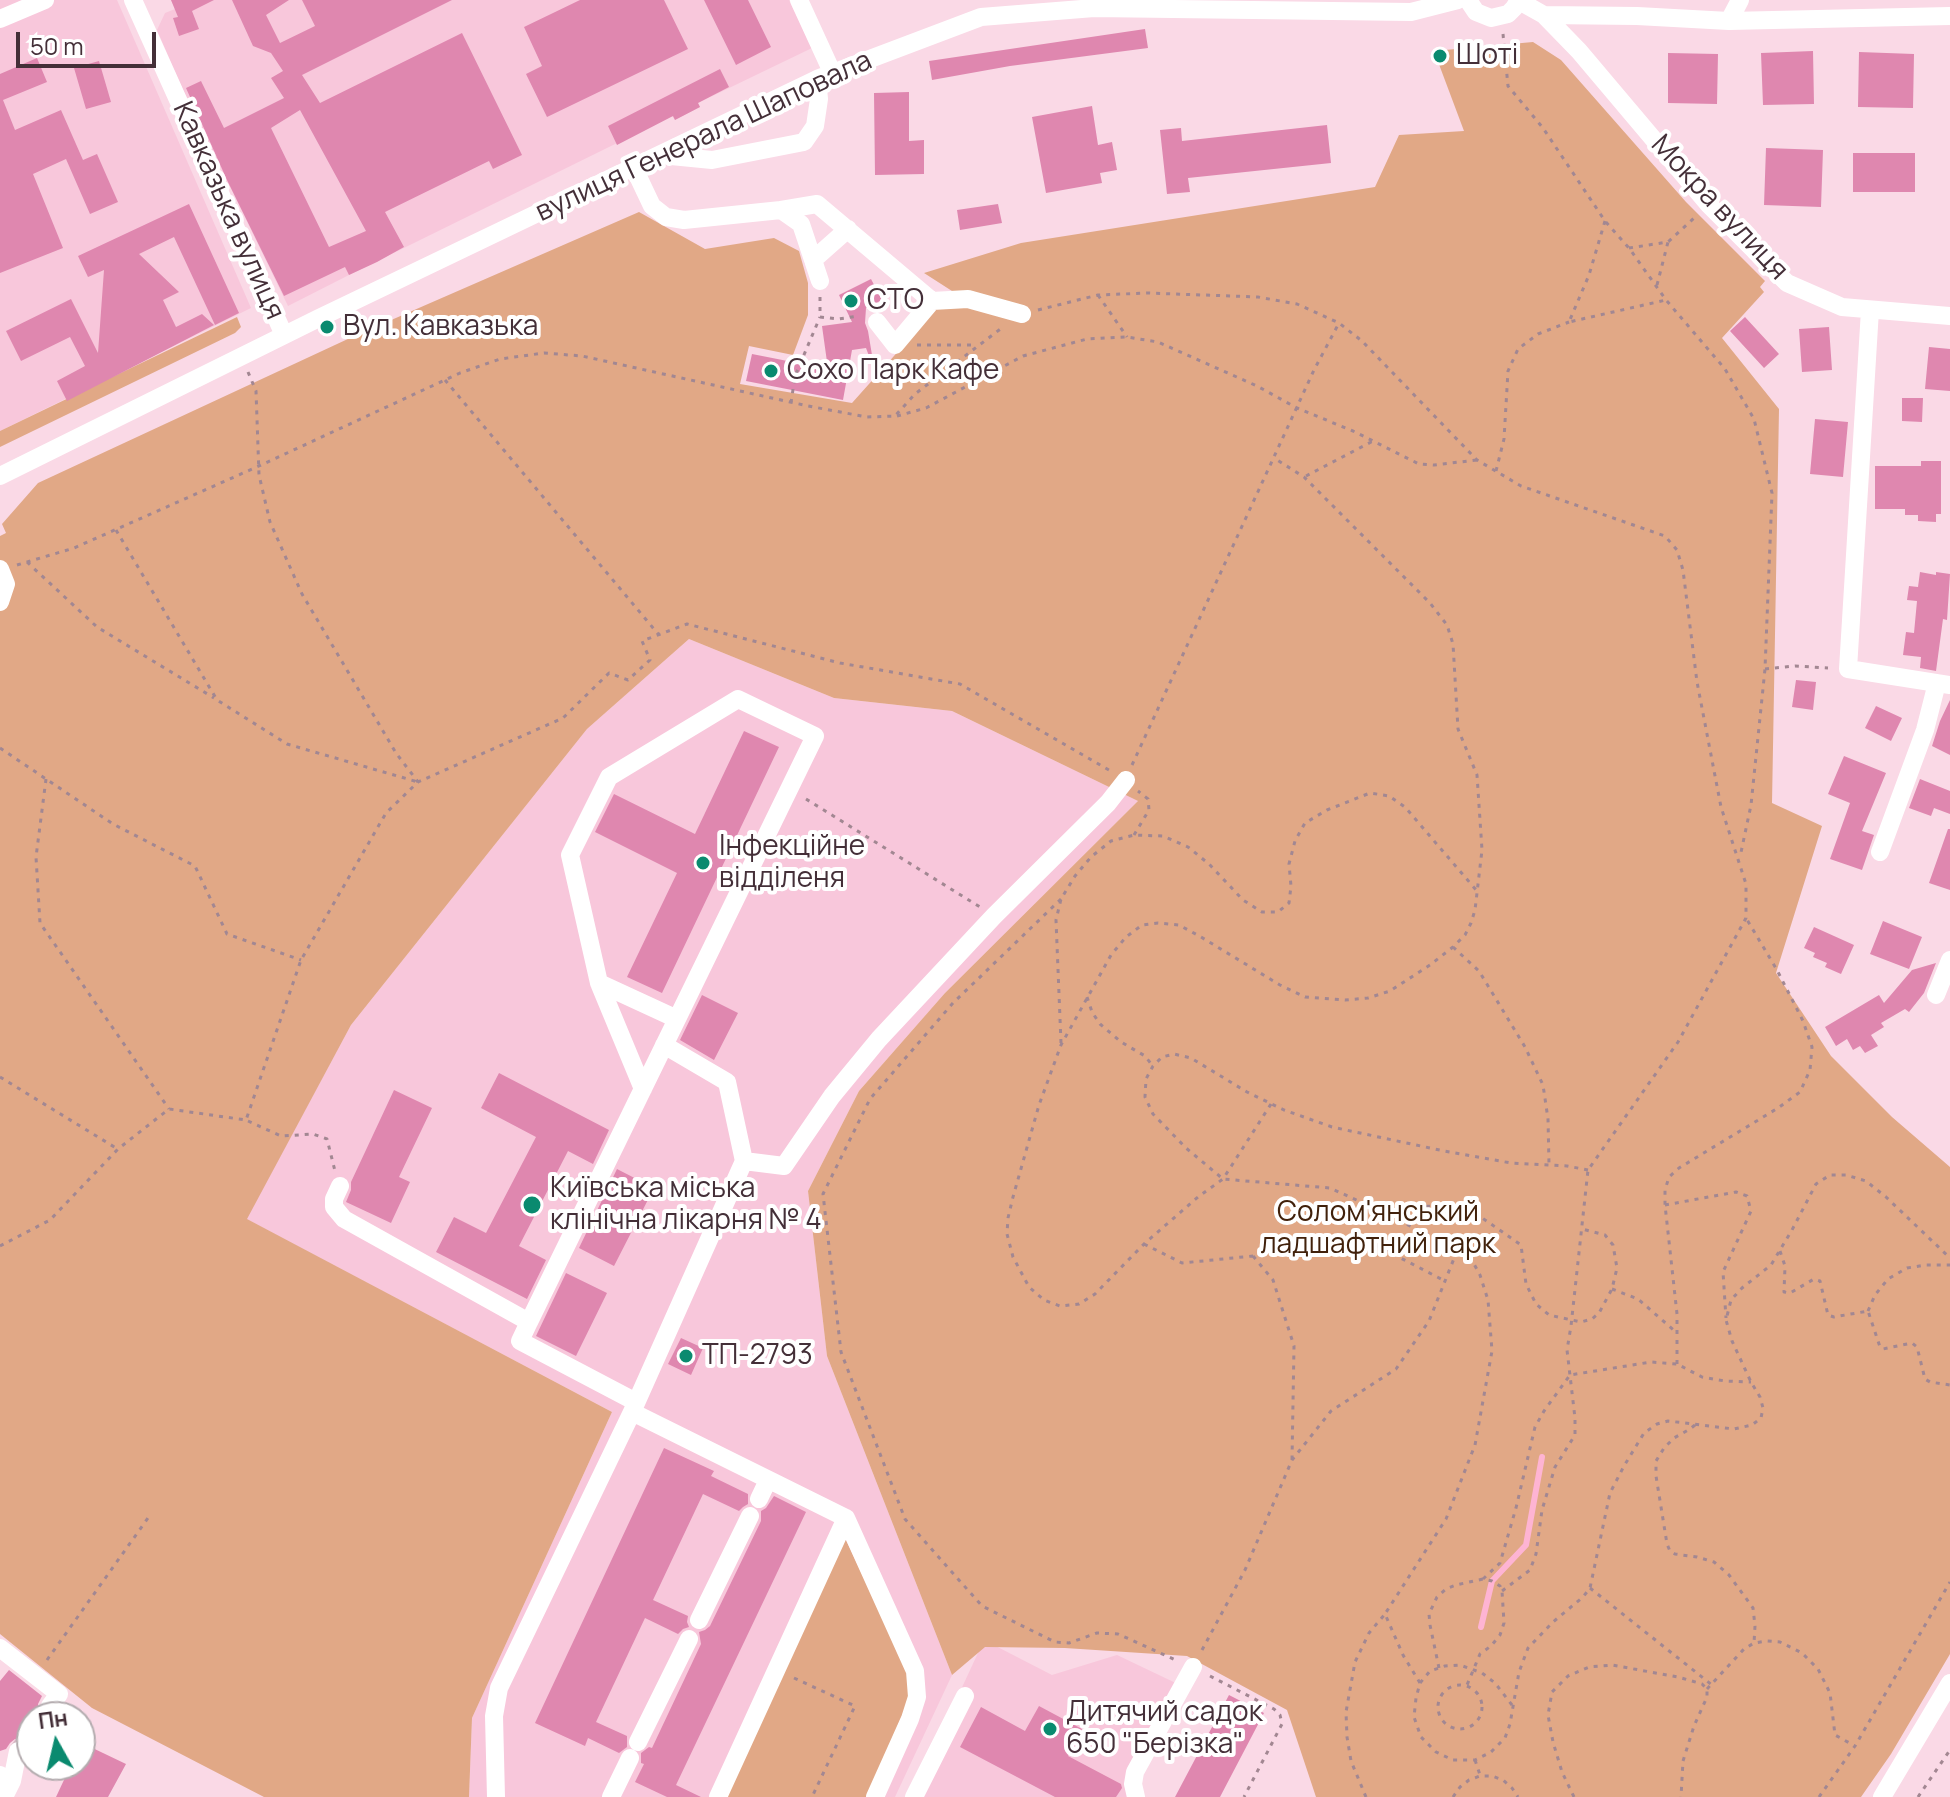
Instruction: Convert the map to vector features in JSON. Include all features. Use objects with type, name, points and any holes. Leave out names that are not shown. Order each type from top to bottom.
[{"type":"street","points":[[0,19],[45,0]]},
{"type":"street","name":"Кавказька вулиця","points":[[133,0],[284,335]]},
{"type":"street","points":[[658,155],[712,160],[804,142],[815,126],[824,76],[799,0]]},
{"type":"street","name":"вулиця Генерала Шаповала","points":[[0,476],[658,155],[824,76],[978,9],[1095,4],[1249,4],[1411,12],[1458,0]]},
{"type":"street","points":[[1468,0],[1476,12],[1491,18],[1508,14],[1519,0],[1544,15],[1729,21],[1950,16]]},
{"type":"street","points":[[1729,21],[1740,0]]},
{"type":"street","name":"Мокра вулиця","points":[[1544,15],[1579,51],[1709,205],[1787,283],[1842,307],[1950,316]]},
{"type":"street","points":[[634,168],[652,206],[666,217],[684,220],[817,204],[932,301],[968,299],[1022,314]]},
{"type":"street","points":[[781,210],[801,224],[820,281]]},
{"type":"street","points":[[813,260],[848,229]]},
{"type":"street","points":[[877,322],[895,345],[932,301]]},
{"type":"street","points":[[1870,310],[1848,669],[1943,684],[1880,852]]},
{"type":"street","points":[[0,570],[6,584],[0,602]]},
{"type":"street","points":[[643,1089],[599,983],[570,855],[609,777],[738,699],[815,736],[789,788],[643,1089],[520,1341],[768,1480],[846,1518],[915,1671],[917,1697],[875,1797]]},
{"type":"street","points":[[744,1161],[784,1166],[832,1096],[879,1039],[994,916],[1108,803],[1126,780]]},
{"type":"street","points":[[1936,995],[1950,960]]},
{"type":"street","points":[[599,983],[677,1019]]},
{"type":"street","points":[[496,1797],[494,1716],[499,1688],[634,1407],[744,1161],[727,1082],[664,1045]]},
{"type":"street","points":[[340,1186],[334,1207],[344,1219],[529,1322]]},
{"type":"street","points":[[699,1620],[768,1480]]},
{"type":"street","points":[[718,1797],[846,1518]]},
{"type":"street","points":[[611,1797],[689,1639]]},
{"type":"street","points":[[0,1648],[59,1694],[54,1701]]},
{"type":"street","points":[[1136,1797],[1133,1784],[1135,1772],[1193,1667]]},
{"type":"street","points":[[1882,1797],[1950,1683]]},
{"type":"street","points":[[914,1797],[965,1696]]},
{"type":"street","points":[[5,1785],[16,1756]]},
{"type":"path","points":[[1504,25],[1508,86],[1543,128],[1605,221],[1725,369],[1754,419],[1772,493],[1765,669],[1751,805],[1740,860]]},
{"type":"path","points":[[1656,286],[1668,242],[1709,205]]},
{"type":"path","points":[[1569,322],[1589,275],[1605,221]]},
{"type":"path","points":[[1629,248],[1668,242]]},
{"type":"path","points":[[791,403],[795,376],[820,317],[820,281]]},
{"type":"path","points":[[895,416],[915,394],[1022,314],[1098,295],[1148,293],[1258,297],[1297,304],[1339,323],[1362,341],[1477,460],[1496,472],[1521,486],[1665,536],[1677,550],[1683,570],[1697,682],[1721,807],[1746,884],[1746,918],[1678,1042],[1588,1170],[1567,1350],[1575,1435],[1555,1467],[1542,1510],[1536,1554],[1530,1570],[1502,1591]]},
{"type":"path","points":[[1098,295],[1127,337]]},
{"type":"path","points":[[1496,472],[1504,439],[1508,371],[1518,349],[1538,334],[1569,322],[1666,300]]},
{"type":"path","points":[[820,317],[838,319],[869,315],[877,322]]},
{"type":"path","points":[[1134,835],[1149,810],[1148,799],[1126,780],[1339,323]]},
{"type":"path","points":[[0,570],[74,548],[445,380],[500,359],[544,353],[582,356],[867,417],[895,416],[926,408],[1023,356],[1087,339],[1127,337],[1158,342],[1419,464],[1477,460]]},
{"type":"path","points":[[895,345],[977,345]]},
{"type":"path","points":[[247,370],[256,391],[259,475],[270,522],[302,594],[396,753],[418,782]]},
{"type":"path","points":[[445,380],[659,635]]},
{"type":"path","points":[[1304,477],[1373,441]]},
{"type":"path","points":[[1271,1104],[1223,1179],[1144,1244],[1095,1294],[1079,1304],[1060,1306],[1044,1300],[1029,1287],[1013,1257],[1007,1234],[1008,1218],[1039,1105],[1061,1045],[1111,955],[1126,937],[1142,925],[1179,925],[1305,997],[1345,1000],[1368,998],[1390,991],[1453,947],[1471,923],[1482,850],[1477,775],[1458,729],[1454,655],[1447,625],[1430,603],[1304,477],[1274,458]]},
{"type":"path","points":[[115,530],[217,700]]},
{"type":"path","points":[[27,562],[97,627],[287,744],[418,782]]},
{"type":"path","points":[[1765,669],[1795,666],[1848,669]]},
{"type":"path","points":[[0,748],[113,824],[195,866],[227,934],[301,960]]},
{"type":"path","points":[[46,779],[36,857],[40,923],[169,1109]]},
{"type":"path","points":[[246,1120],[301,960],[386,813],[418,782]]},
{"type":"path","points":[[789,788],[994,916]]},
{"type":"path","points":[[1244,1797],[1282,1724],[1280,1715],[1274,1709],[1193,1667],[1118,1634],[1097,1633],[1069,1643],[1055,1642],[982,1606],[905,1519],[841,1352],[823,1194],[870,1099],[953,1003],[1061,899],[1091,857],[1111,841],[1134,835],[1163,836],[1188,847],[1243,900],[1262,912],[1278,912],[1289,903],[1289,864],[1295,841],[1305,823],[1327,810],[1370,793],[1389,796],[1405,807],[1477,891]]},
{"type":"path","points":[[1061,899],[1056,920],[1061,1045]]},
{"type":"path","points":[[1677,1364],[1677,1314],[1665,1205],[1669,1177],[1800,1092],[1810,1070],[1812,1047],[1803,1021],[1746,918]]},
{"type":"path","points":[[1453,947],[1479,971],[1525,1047],[1543,1085],[1548,1119],[1549,1164]]},
{"type":"path","points":[[1087,997],[1100,1024],[1121,1042],[1145,1056],[1153,1066]]},
{"type":"path","points":[[1366,1797],[1351,1761],[1347,1737],[1346,1712],[1355,1662],[1369,1633],[1385,1614],[1446,1519],[1475,1445],[1492,1351],[1488,1300],[1473,1262],[1457,1249],[1372,1207],[1330,1188],[1223,1179],[1186,1148],[1153,1114],[1145,1097],[1146,1079],[1162,1057],[1174,1054],[1191,1058],[1271,1104],[1332,1127],[1511,1163],[1549,1164],[1588,1170]]},
{"type":"path","points":[[0,1077],[118,1149]]},
{"type":"path","points":[[0,1246],[50,1220],[118,1149],[169,1109],[246,1120],[281,1136],[313,1134],[327,1139],[340,1186]]},
{"type":"path","points":[[1726,1320],[1731,1300],[1771,1265],[1816,1184],[1830,1175],[1846,1175],[1866,1181],[1950,1258]]},
{"type":"path","points":[[1512,1705],[1495,1683],[1473,1670],[1460,1665],[1445,1666],[1430,1671],[1420,1683],[1414,1717],[1421,1737],[1436,1752],[1453,1760],[1475,1760],[1491,1752],[1505,1738],[1510,1724],[1519,1672],[1528,1648],[1590,1588],[1610,1493],[1644,1433],[1668,1421],[1734,1429],[1752,1425],[1761,1418],[1763,1408],[1760,1397],[1732,1341],[1726,1320],[1723,1272],[1751,1211],[1747,1196],[1736,1192],[1665,1205]]},
{"type":"path","points":[[1372,1207],[1446,1206],[1463,1208],[1478,1215],[1521,1245],[1526,1284],[1536,1304],[1549,1315],[1581,1322],[1599,1313],[1612,1289],[1617,1268],[1613,1245],[1605,1235],[1582,1229]]},
{"type":"path","points":[[1144,1244],[1182,1263],[1253,1256],[1296,1240],[1366,1240],[1445,1281]]},
{"type":"path","points":[[1193,1667],[1245,1570],[1292,1460],[1331,1411],[1396,1369],[1429,1321],[1457,1249]]},
{"type":"path","points":[[1780,1251],[1785,1266],[1784,1292],[1790,1293],[1814,1279],[1820,1281],[1828,1315],[1834,1317],[1868,1311]]},
{"type":"path","points":[[1253,1256],[1273,1280],[1294,1346],[1292,1460]]},
{"type":"path","points":[[1950,1265],[1907,1268],[1888,1279],[1875,1295],[1868,1311],[1880,1347],[1912,1343],[1917,1347],[1925,1379],[1950,1385]]},
{"type":"path","points":[[1612,1289],[1638,1299],[1677,1333]]},
{"type":"path","points":[[1483,1579],[1500,1563],[1535,1427],[1570,1375],[1651,1362],[1677,1364],[1702,1377],[1751,1382]]},
{"type":"path","points":[[1696,1424],[1674,1438],[1656,1461],[1667,1544],[1675,1554],[1714,1562],[1729,1575],[1753,1608],[1754,1643]]},
{"type":"path","points":[[42,1667],[148,1518]]},
{"type":"path","points":[[1439,1668],[1430,1625],[1432,1605],[1446,1589],[1483,1579],[1492,1581],[1502,1591],[1504,1623],[1500,1635],[1480,1654],[1467,1685]]},
{"type":"path","points":[[1819,1797],[1855,1746],[1950,1582]]},
{"type":"path","points":[[1590,1588],[1712,1685]]},
{"type":"path","points":[[1385,1614],[1403,1655],[1420,1683]]},
{"type":"path","points":[[1707,1689],[1744,1649],[1754,1643],[1780,1642],[1802,1653],[1818,1669],[1830,1693],[1835,1735],[1855,1746]]},
{"type":"path","points":[[1574,1797],[1553,1742],[1548,1715],[1552,1692],[1568,1676],[1589,1667],[1612,1665],[1678,1677],[1702,1684],[1707,1689],[1707,1697],[1683,1761],[1681,1797]]},
{"type":"path","points":[[776,1670],[855,1706],[812,1797]]},
{"type":"path","points":[[1467,1685],[1479,1693],[1482,1714],[1467,1728],[1452,1728],[1441,1718],[1438,1703],[1446,1689],[1467,1685]]},
{"type":"path","points":[[1918,1797],[1950,1750]]},
{"type":"path","points":[[1475,1760],[1480,1776]]},
{"type":"path","points":[[1453,1797],[1460,1787],[1480,1776],[1503,1780],[1518,1797]]},
{"type":"shaded area","points":[[0,0],[117,0],[251,308],[0,431]]},
{"type":"shaded area","points":[[171,0],[789,0],[812,48],[698,103],[700,107],[675,120],[672,116],[288,306],[157,30],[165,13],[175,9]]},
{"type":"shaded area","name":"Київська міська клінічна лікарня № 4","points":[[689,639],[834,698],[952,711],[1138,801],[945,993],[859,1091],[808,1191],[827,1356],[952,1675],[895,1797],[469,1797],[472,1718],[612,1412],[246,1219],[351,1025],[587,729]]},
{"type":"shaded area","name":"Дитячий садок 650 \"Берізка\"","points":[[984,1640],[1052,1675],[1117,1655],[1182,1686],[1135,1772],[1136,1797],[911,1797]]},
{"type":"green space","name":"Солом'янський ладшафтний парк","points":[[1533,42],[1561,60],[1686,202],[1765,281],[1760,287],[1764,292],[1722,338],[1779,409],[1772,803],[1822,826],[1776,973],[1831,1056],[1892,1117],[1950,1167],[1950,1654],[1891,1754],[1861,1797],[1316,1797],[1287,1710],[1187,1656],[1065,1648],[985,1647],[952,1675],[827,1356],[808,1191],[859,1091],[945,993],[1138,801],[952,711],[834,698],[689,639],[587,729],[351,1025],[247,1219],[612,1412],[472,1718],[469,1797],[264,1797],[96,1710],[96,1701],[83,1701],[0,1634],[0,536],[6,533],[2,524],[38,483],[350,338],[639,212],[705,249],[774,238],[799,251],[808,283],[808,315],[793,355],[749,346],[740,384],[852,403],[952,291],[924,273],[1021,243],[1375,187],[1399,135],[1464,131],[1434,51]]},
{"type":"green space","points":[[237,317],[241,327],[235,333],[0,447],[0,431]]},
{"type":"green space","points":[[845,1538],[908,1672],[910,1697],[867,1797],[727,1797]]},
{"type":"building","points":[[171,0],[214,0],[192,11],[199,29],[179,36],[173,18],[178,17]]},
{"type":"building","points":[[232,0],[289,0],[266,15],[280,43],[315,26],[302,0],[452,0],[302,75],[320,103],[462,33],[522,155],[493,169],[489,161],[385,212],[404,247],[349,275],[345,267],[284,296],[186,88],[201,81],[224,128],[284,98],[271,78],[283,71],[271,53],[253,46]],"holes":[[[300,110],[366,231],[329,247],[271,128]]]},
{"type":"building","points":[[580,0],[664,0],[688,49],[547,117],[526,74],[542,66],[524,27]]},
{"type":"building","points":[[704,0],[748,0],[771,47],[736,65]]},
{"type":"building","points":[[1145,29],[1148,48],[1010,66],[932,80],[929,61]]},
{"type":"building","points":[[1813,51],[1814,104],[1763,105],[1761,53]]},
{"type":"building","points":[[1859,52],[1914,54],[1913,108],[1858,107]]},
{"type":"building","points":[[1668,53],[1718,54],[1717,104],[1668,103]]},
{"type":"building","points":[[37,58],[47,82],[3,100],[15,130],[61,110],[83,160],[97,154],[118,202],[90,214],[66,159],[33,174],[63,248],[0,273],[0,74]]},
{"type":"building","points":[[99,61],[111,102],[86,109],[74,68]]},
{"type":"building","points":[[720,69],[729,87],[698,103],[700,107],[675,120],[673,116],[617,145],[608,126]]},
{"type":"building","points":[[909,92],[909,141],[924,140],[924,174],[875,175],[874,93]]},
{"type":"building","points":[[1092,106],[1098,145],[1112,142],[1117,170],[1100,173],[1102,183],[1046,193],[1032,117]]},
{"type":"building","points":[[1327,125],[1331,163],[1188,178],[1190,192],[1167,194],[1160,130],[1181,128],[1182,141]]},
{"type":"building","points":[[1766,148],[1823,150],[1821,207],[1764,205]]},
{"type":"building","points":[[1853,153],[1915,153],[1915,192],[1853,192]]},
{"type":"building","points":[[189,204],[239,313],[215,325],[174,237],[139,254],[179,292],[163,300],[176,327],[202,314],[214,325],[67,401],[57,381],[85,366],[70,337],[21,361],[6,331],[71,299],[98,353],[104,270],[88,277],[78,256]]},
{"type":"building","points":[[998,204],[1002,223],[960,230],[957,210]]},
{"type":"building","points":[[871,279],[882,300],[866,308],[865,323],[872,355],[869,356],[866,348],[852,350],[843,400],[746,381],[752,354],[828,369],[822,326],[852,322],[839,295]]},
{"type":"building","points":[[1745,317],[1779,354],[1764,368],[1730,331]]},
{"type":"building","points":[[1829,327],[1832,370],[1802,372],[1799,329]]},
{"type":"building","points":[[1929,347],[1950,349],[1950,391],[1925,389]]},
{"type":"building","points":[[1902,398],[1923,398],[1922,422],[1902,421]]},
{"type":"building","points":[[1815,419],[1848,422],[1843,477],[1810,474]]},
{"type":"building","points":[[1921,461],[1941,461],[1941,514],[1936,514],[1936,522],[1918,521],[1918,515],[1905,515],[1905,509],[1875,509],[1875,466],[1921,466]]},
{"type":"building","points":[[1920,572],[1950,574],[1947,620],[1943,619],[1936,671],[1920,668],[1921,657],[1903,655],[1906,632],[1914,633],[1917,601],[1907,600],[1909,586],[1918,587]]},
{"type":"building","points":[[1796,680],[1816,682],[1813,710],[1792,707]]},
{"type":"building","points":[[1950,700],[1950,755],[1932,746]]},
{"type":"building","points":[[1876,706],[1902,718],[1891,741],[1865,728]]},
{"type":"building","name":"Інфекційне відділеня","points":[[744,731],[779,747],[662,993],[627,977],[677,873],[595,832],[614,794],[695,834]]},
{"type":"building","points":[[1844,756],[1886,773],[1862,831],[1874,835],[1862,870],[1830,859],[1850,803],[1828,794]]},
{"type":"building","points":[[1920,779],[1950,791],[1950,814],[1934,808],[1931,816],[1909,808]]},
{"type":"building","points":[[1950,829],[1950,890],[1929,883]]},
{"type":"building","points":[[1883,921],[1922,937],[1909,969],[1870,954]]},
{"type":"building","points":[[1814,927],[1854,945],[1841,974],[1825,967],[1827,963],[1813,957],[1815,953],[1804,948]]},
{"type":"building","points":[[1936,963],[1924,993],[1909,1012],[1905,1009],[1881,1023],[1884,1027],[1871,1035],[1878,1046],[1865,1053],[1860,1046],[1853,1050],[1847,1039],[1836,1046],[1825,1027],[1879,995],[1884,1003],[1912,970]]},
{"type":"building","points":[[702,995],[738,1013],[714,1060],[680,1040]]},
{"type":"building","points":[[499,1073],[609,1130],[593,1164],[568,1151],[519,1246],[546,1260],[527,1299],[436,1252],[454,1217],[486,1233],[536,1137],[481,1108]]},
{"type":"building","points":[[394,1090],[432,1108],[399,1177],[410,1182],[391,1223],[346,1202],[351,1182]]},
{"type":"building","points":[[617,1169],[654,1188],[614,1266],[579,1248]]},
{"type":"building","points":[[566,1273],[607,1293],[576,1356],[536,1336]]},
{"type":"building","name":"ТП-2793","points":[[681,1338],[703,1348],[691,1375],[668,1364]]},
{"type":"building","points":[[664,1448],[714,1471],[711,1476],[748,1494],[748,1504],[739,1511],[703,1494],[653,1600],[688,1616],[689,1627],[678,1634],[645,1618],[596,1722],[627,1736],[627,1747],[619,1753],[588,1738],[585,1746],[535,1723]]},
{"type":"building","points":[[774,1496],[806,1512],[676,1785],[701,1797],[667,1797],[635,1782],[644,1764],[641,1763],[641,1753],[652,1748],[701,1644],[699,1632],[710,1626],[761,1521],[761,1511]]},
{"type":"building","points":[[9,1670],[42,1696],[40,1701],[16,1701],[16,1739],[0,1751],[0,1681]]},
{"type":"building","points":[[1229,1695],[1264,1713],[1220,1797],[1175,1797]]},
{"type":"building","points":[[1039,1706],[1082,1729],[1068,1756],[1121,1784],[1116,1797],[1055,1797],[960,1747],[981,1707],[1025,1731]]},
{"type":"building","points":[[96,1750],[126,1764],[108,1797],[56,1797],[64,1781],[96,1781]]},
{"type":"waterway","points":[[1481,1627],[1492,1581],[1526,1545],[1542,1457]]},
{"type":"place","name":"Шоті","points":[[1440,56]]},
{"type":"place","name":"СТО","points":[[851,301]]},
{"type":"place","name":"Вул. Кавказька","points":[[327,327]]},
{"type":"place","name":"Сохо Парк Кафе","points":[[771,371]]},
{"type":"place","name":"Інфекційне відділеня","points":[[703,863]]},
{"type":"place","name":"Київська міська клінічна лікарня № 4","points":[[532,1205]]},
{"type":"place","name":"ТП-2793","points":[[686,1356]]},
{"type":"place","name":"Дитячий садок 650 \"Берізка\"","points":[[1050,1729]]}]
